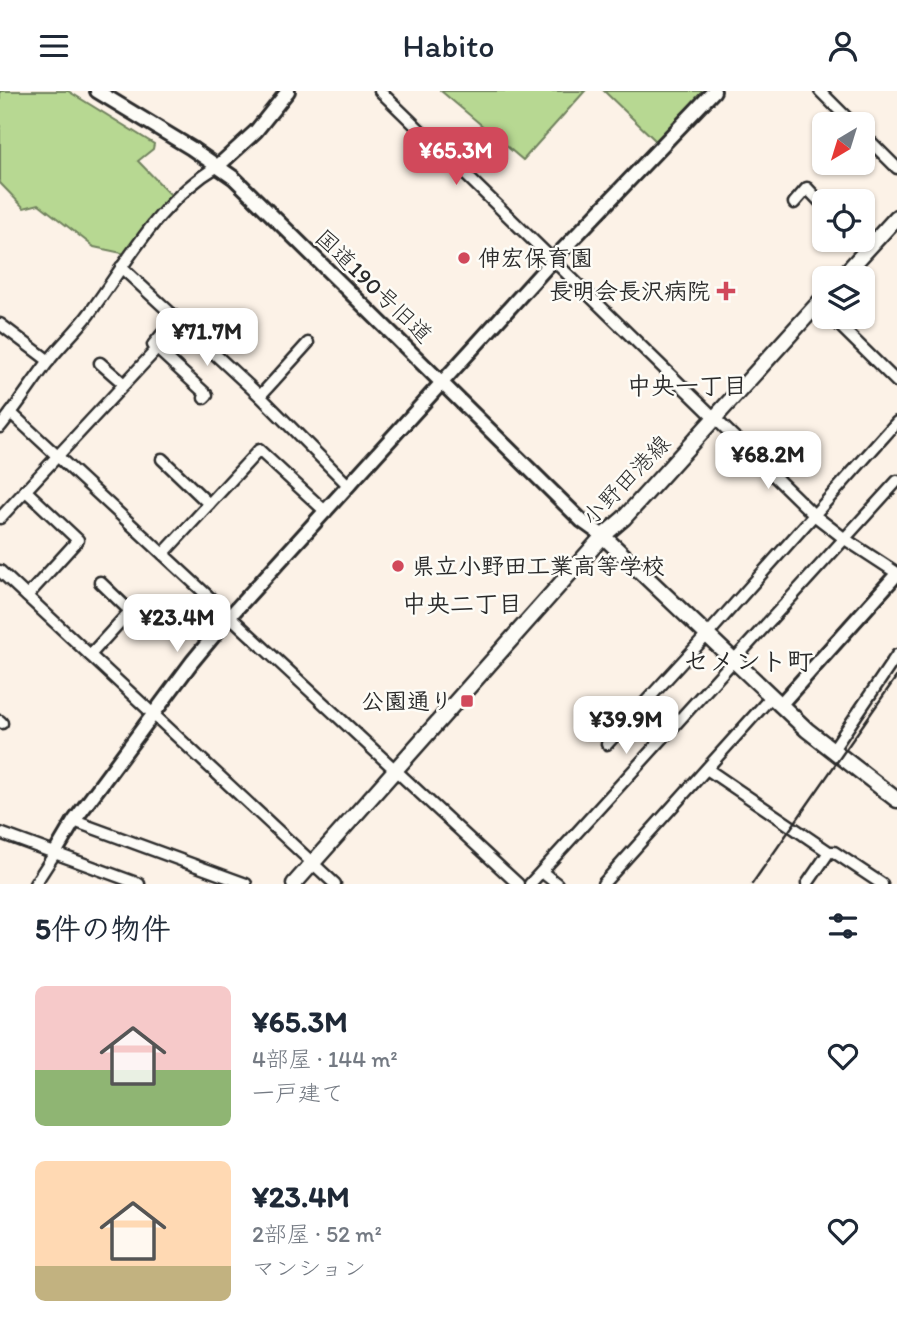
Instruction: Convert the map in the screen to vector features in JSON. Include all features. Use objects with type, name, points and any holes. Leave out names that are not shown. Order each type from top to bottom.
[{"type":"main road","points":[[875,234],[897,217]]},
{"type":"main road","name":"小野田港線","points":[[294,884],[603,536],[624,518],[812,315]]},
{"type":"main road","points":[[603,536],[776,701],[832,751],[897,800]]},
{"type":"street","name":"国道190号旧道","points":[[97,91],[234,178],[582,521],[603,536]]},
{"type":"street","points":[[0,427],[49,361],[88,316],[121,267],[172,202],[218,166],[256,131],[288,91]]},
{"type":"street","points":[[380,91],[814,515],[897,573],[708,769],[603,884]]},
{"type":"street","points":[[35,884],[74,821],[230,616],[554,260],[715,91]]},
{"type":"street","points":[[820,91],[841,112]]},
{"type":"street","points":[[875,146],[897,168]]},
{"type":"street","points":[[794,203],[807,188],[812,193]]},
{"type":"street","points":[[121,267],[260,396],[349,487]]},
{"type":"street","points":[[176,317],[153,345],[206,395],[204,398]]},
{"type":"street","points":[[0,324],[49,361]]},
{"type":"street","points":[[843,329],[897,381]]},
{"type":"street","points":[[260,396],[308,343]]},
{"type":"street","points":[[0,518],[157,349]]},
{"type":"street","points":[[100,363],[124,384]]},
{"type":"street","points":[[11,413],[518,884]]},
{"type":"street","points":[[607,744],[897,422]]},
{"type":"street","points":[[163,554],[259,450],[326,512]]},
{"type":"street","points":[[162,459],[209,504]]},
{"type":"street","points":[[530,884],[897,481]]},
{"type":"street","points":[[25,490],[78,540],[27,596]]},
{"type":"street","points":[[0,571],[335,884]]},
{"type":"street","points":[[90,655],[130,611],[100,582]]},
{"type":"street","points":[[832,751],[897,655]]},
{"type":"street","points":[[708,769],[829,852],[834,852],[882,884]]},
{"type":"street","points":[[74,821],[246,884]]},
{"type":"street","points":[[0,833],[139,884]]},
{"type":"street","points":[[807,884],[829,852]]},
{"type":"street","points":[[541,872],[557,884]]},
{"type":"green space","points":[[0,91],[68,91],[154,144],[153,149],[138,161],[172,196],[126,254],[94,247],[39,204],[24,208],[0,183]]},
{"type":"green space","points":[[441,91],[585,91],[523,160]]},
{"type":"green space","points":[[604,91],[704,91],[657,142]]},
{"type":"railway","points":[[752,884],[897,676]]},
{"type":"place","name":"伸宏保育園","points":[[464,258]]},
{"type":"place","name":"長明会長沢病院","points":[[726,291]]},
{"type":"place","name":"県立小野田工業高等学校","points":[[398,566]]},
{"type":"place","name":"公園通り","points":[[467,701]]},
{"type":"district","name":"中央一丁目","points":[[687,385]]},
{"type":"district","name":"中央二丁目","points":[[462,603]]},
{"type":"district","name":"セメント町","points":[[748,661]]}]
